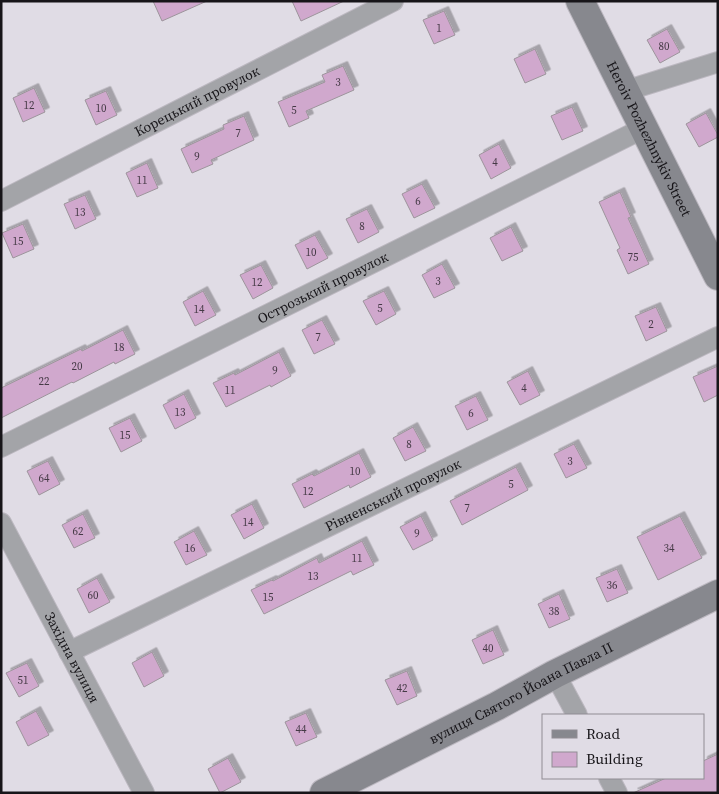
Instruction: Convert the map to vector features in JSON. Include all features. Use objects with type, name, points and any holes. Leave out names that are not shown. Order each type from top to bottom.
[{"type":"street","name":"Корецький провулок","points":[[1,201],[393,1]]},
{"type":"street","name":"Heroiv Pozhezhnykiv Street","points":[[584,4],[625,91],[718,276]]},
{"type":"street","points":[[625,91],[718,62]]},
{"type":"street","name":"Острозький провулок","points":[[1,447],[644,128]]},
{"type":"street","name":"Рівненський провулок","points":[[69,652],[718,337]]},
{"type":"street","name":"Західна вулиця","points":[[1,523],[144,793]]},
{"type":"street","name":"вулиця Святого Йоана Павла II","points":[[324,793],[498,706],[555,674],[718,594]]},
{"type":"street","points":[[555,674],[575,714]]},
{"type":"street","points":[[609,779],[616,793]]},
{"type":"building","points":[[153,1],[207,1],[162,21]]},
{"type":"building","points":[[292,1],[344,1],[301,21]]},
{"type":"building","points":[[444,11],[455,35],[434,44],[423,20]]},
{"type":"building","points":[[667,29],[680,52],[660,63],[647,40]]},
{"type":"building","points":[[535,49],[546,74],[525,83],[514,59]]},
{"type":"building","points":[[343,66],[354,90],[306,111],[309,118],[289,127],[278,102],[325,82],[322,75]]},
{"type":"building","points":[[34,88],[45,112],[23,122],[13,98]]},
{"type":"building","points":[[106,91],[117,115],[96,125],[85,100]]},
{"type":"building","points":[[572,107],[583,131],[562,140],[551,116]]},
{"type":"building","points":[[706,113],[718,137],[699,147],[686,124]]},
{"type":"building","points":[[244,116],[254,140],[211,160],[213,164],[192,173],[181,149],[224,129],[223,125]]},
{"type":"building","points":[[499,144],[511,168],[491,179],[479,155]]},
{"type":"building","points":[[147,163],[158,188],[137,197],[126,173]]},
{"type":"building","points":[[422,184],[435,208],[414,218],[402,194]]},
{"type":"building","points":[[620,192],[631,217],[628,218],[649,264],[628,274],[617,250],[620,248],[599,202]]},
{"type":"building","points":[[85,195],[96,219],[75,229],[64,204]]},
{"type":"building","points":[[367,209],[379,232],[358,243],[346,219]]},
{"type":"building","points":[[23,224],[34,249],[13,258],[2,233]]},
{"type":"building","points":[[511,227],[523,251],[502,261],[490,238]]},
{"type":"building","points":[[315,235],[328,258],[307,269],[295,245]]},
{"type":"building","points":[[442,264],[455,288],[434,298],[422,275]]},
{"type":"building","points":[[261,265],[273,288],[253,299],[240,275]]},
{"type":"building","points":[[203,291],[216,315],[195,326],[183,302]]},
{"type":"building","points":[[384,291],[396,314],[376,325],[363,301]]},
{"type":"building","points":[[656,307],[667,331],[646,341],[635,316]]},
{"type":"building","points":[[322,320],[335,344],[314,354],[302,330]]},
{"type":"building","points":[[123,330],[135,354],[72,382],[1,418],[1,388]]},
{"type":"building","points":[[279,352],[291,376],[226,407],[213,383],[234,373],[235,375]]},
{"type":"building","points":[[718,366],[718,395],[704,402],[693,377]]},
{"type":"building","points":[[528,371],[540,395],[520,405],[507,382]]},
{"type":"building","points":[[184,394],[196,418],[175,429],[163,405]]},
{"type":"building","points":[[476,396],[488,420],[467,430],[455,406]]},
{"type":"building","points":[[130,418],[142,441],[121,452],[109,428]]},
{"type":"building","points":[[413,427],[426,451],[405,461],[393,438]]},
{"type":"building","points":[[574,444],[587,468],[566,478],[554,454]]},
{"type":"building","points":[[359,453],[371,477],[350,488],[349,485],[304,508],[292,484],[312,474],[314,476]]},
{"type":"building","points":[[48,461],[60,484],[39,495],[27,471]]},
{"type":"building","points":[[516,467],[528,490],[462,525],[450,501]]},
{"type":"building","points":[[252,504],[264,528],[244,539],[231,515]]},
{"type":"building","points":[[83,514],[95,538],[74,548],[62,525]]},
{"type":"building","points":[[421,516],[433,540],[413,550],[400,527]]},
{"type":"building","points":[[680,516],[702,558],[658,580],[637,537]]},
{"type":"building","points":[[194,531],[207,555],[186,565],[174,542]]},
{"type":"building","points":[[362,541],[374,565],[353,575],[351,571],[264,614],[251,590],[317,558],[319,563]]},
{"type":"building","points":[[617,569],[628,593],[607,602],[596,578]]},
{"type":"building","points":[[97,578],[110,602],[89,613],[77,589]]},
{"type":"building","points":[[559,594],[570,619],[549,628],[538,604]]},
{"type":"building","points":[[493,630],[504,655],[483,664],[472,640]]},
{"type":"building","points":[[152,652],[164,676],[144,687],[132,663]]},
{"type":"building","points":[[27,663],[39,686],[19,697],[6,673]]},
{"type":"building","points":[[407,671],[417,696],[397,705],[385,680]]},
{"type":"building","points":[[36,711],[49,735],[28,746],[16,722]]},
{"type":"building","points":[[306,713],[317,737],[296,746],[285,722]]},
{"type":"building","points":[[718,754],[718,793],[633,793],[664,779],[704,779],[704,761]]},
{"type":"building","points":[[228,758],[241,782],[220,793],[208,769]]}]
